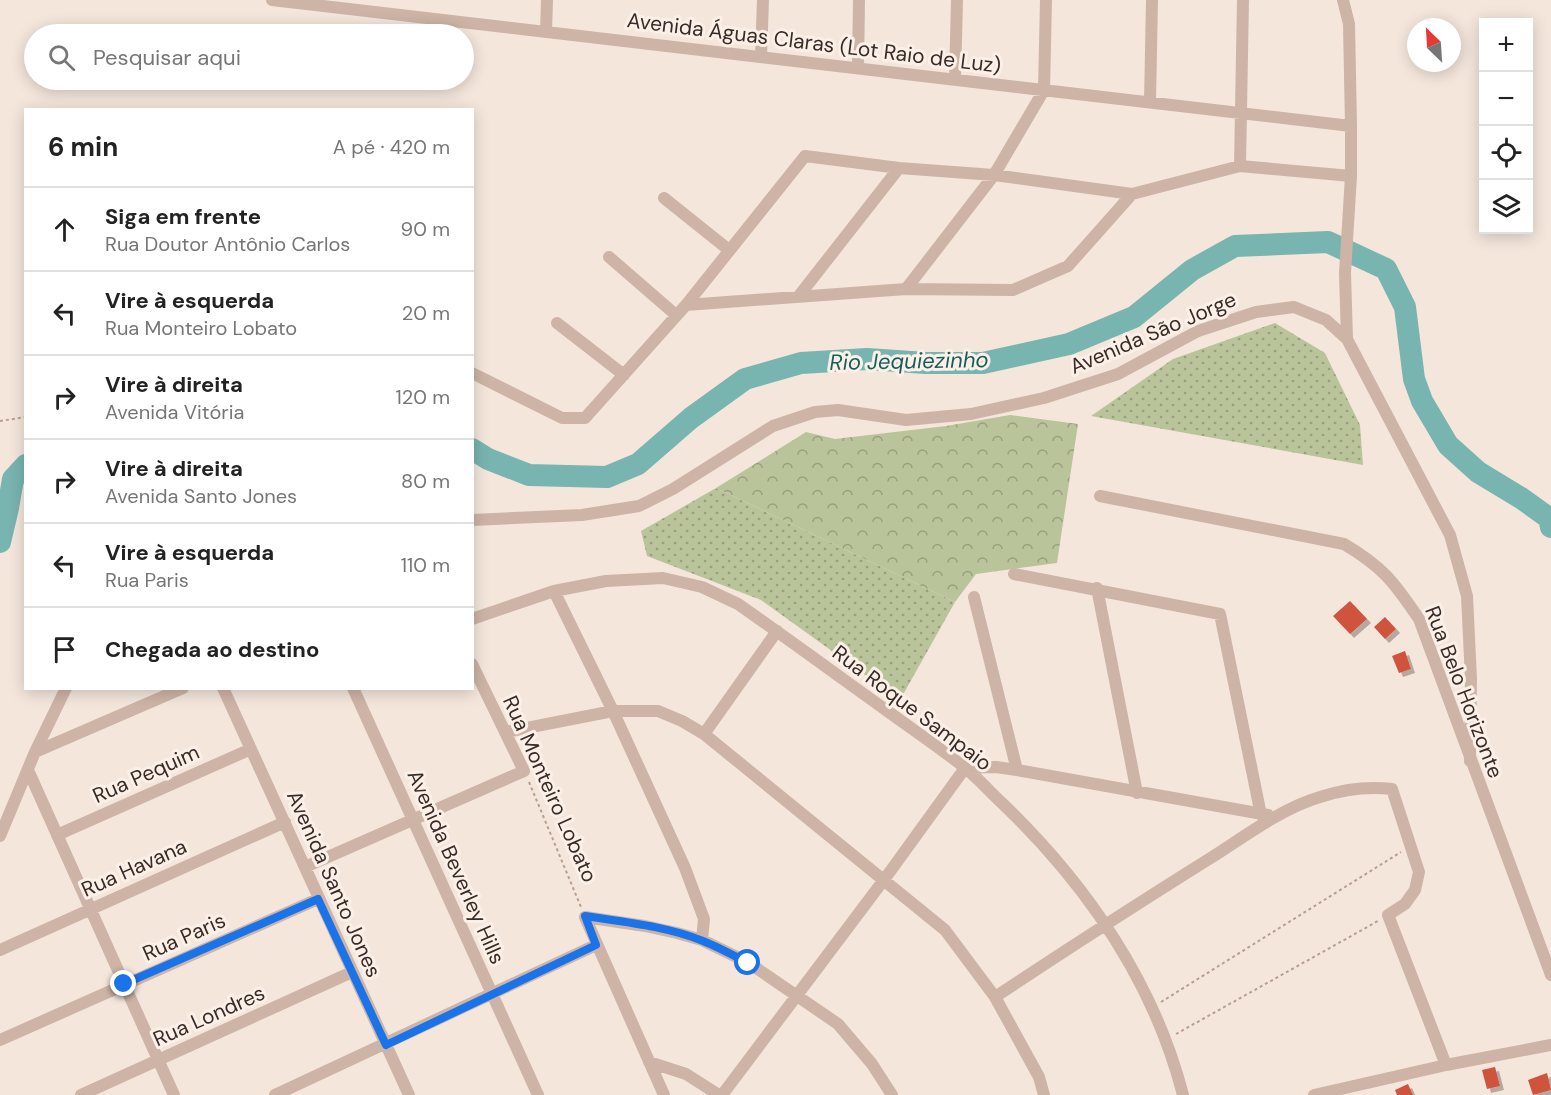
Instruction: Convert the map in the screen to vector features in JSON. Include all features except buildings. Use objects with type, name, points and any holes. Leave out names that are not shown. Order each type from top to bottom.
[{"type":"street","name":"Avenida Águas Claras (Lot Raio de Luz)","points":[[272,0],[327,3],[546,32],[1351,126]]},
{"type":"street","points":[[546,32],[547,0]]},
{"type":"street","points":[[761,57],[763,0]]},
{"type":"street","points":[[858,68],[859,0]]},
{"type":"street","points":[[955,79],[957,0]]},
{"type":"street","points":[[906,290],[994,175],[1044,90],[1046,0]]},
{"type":"street","points":[[1150,102],[1152,0]]},
{"type":"street","points":[[1240,166],[1243,0]]},
{"type":"street","points":[[1343,0],[1349,24],[1351,126],[1351,176],[1345,273],[1347,339]]},
{"type":"street","points":[[474,374],[562,418],[585,418],[686,305],[805,156],[899,168],[994,175],[1132,194],[1240,166],[1351,176]]},
{"type":"street","points":[[798,297],[899,168]]},
{"type":"street","points":[[686,305],[906,290],[1013,290],[1068,266],[1132,194]]},
{"type":"street","points":[[664,198],[729,250]]},
{"type":"street","points":[[609,257],[676,315]]},
{"type":"street","name":"Avenida São Jorge","points":[[474,520],[582,515],[639,506],[673,489],[773,426],[815,412],[838,410],[906,420],[970,414],[1044,398],[1118,374],[1198,331],[1256,312],[1294,307],[1326,320],[1347,339],[1450,535],[1467,596],[1471,679],[1470,761]]},
{"type":"street","points":[[556,323],[624,375]]},
{"type":"street","name":"Rua Belo Horizonte","points":[[1100,496],[1344,544],[1371,560],[1395,583],[1419,619],[1551,975]]},
{"type":"street","points":[[1014,573],[1220,614],[1261,815]]},
{"type":"street","name":"Rua Roque Sampaio","points":[[474,618],[554,591],[606,581],[663,578],[702,587],[738,604],[965,768],[1028,828],[1106,924],[1153,1007],[1183,1095]]},
{"type":"street","points":[[1096,588],[1137,793]]},
{"type":"street","points":[[554,591],[613,711],[698,900],[704,918],[702,940]]},
{"type":"street","points":[[974,597],[1017,770]]},
{"type":"street","points":[[704,734],[777,631]]},
{"type":"street","name":"Rua Monteiro Lobato","points":[[474,668],[524,771]]},
{"type":"street","points":[[0,836],[35,752],[65,690]]},
{"type":"street","points":[[35,752],[178,690]]},
{"type":"street","name":"Avenida Santo Jones","points":[[227,690],[318,899],[409,1095]]},
{"type":"street","name":"Avenida Beverley Hills","points":[[354,690],[538,1095]]},
{"type":"street","points":[[506,732],[613,711],[657,711],[682,721],[704,734],[945,930],[995,997],[1039,1077],[1044,1095]]},
{"type":"street","name":"Rua Pequim","points":[[57,835],[251,749]]},
{"type":"street","points":[[649,1062],[686,1074],[720,1095],[965,768],[996,767],[1017,770],[1261,815],[1279,816]]},
{"type":"street","points":[[28,770],[174,1095]]},
{"type":"street","points":[[305,867],[524,771]]},
{"type":"street","points":[[995,997],[1106,924],[1279,816],[1318,797],[1349,789],[1374,787],[1392,789],[1419,872],[1415,890],[1405,904],[1388,915],[1446,1065]]},
{"type":"street","name":"Rua Havana","points":[[0,950],[285,822]]},
{"type":"street","name":"Rua Paris","points":[[0,1040],[318,899]]},
{"type":"street","points":[[585,916],[645,926],[702,940],[748,963],[838,1024],[872,1064],[892,1095]]},
{"type":"street","name":"Rua Monteiro Lobato","points":[[585,916],[664,1095]]},
{"type":"street","points":[[275,1095],[596,945]]},
{"type":"street","name":"Rua Londres","points":[[81,1095],[352,972]]},
{"type":"street","points":[[1314,1095],[1446,1065],[1551,1045]]},
{"type":"path","points":[[0,421],[24,417]]},
{"type":"path","name":"Rua Monteiro Lobato","points":[[524,771],[585,916]]},
{"type":"path","points":[[1153,1007],[1411,846]]},
{"type":"path","points":[[1166,1040],[1388,915]]},
{"type":"green space","points":[[1275,323],[1325,353],[1360,425],[1363,465],[1091,416],[1173,359]]},
{"type":"green space","points":[[1010,415],[1078,424],[1057,563],[976,574],[955,602],[716,488],[806,432],[835,439],[946,426]]},
{"type":"green space","points":[[716,488],[955,602],[900,700],[761,600],[647,556],[641,531]]},
{"type":"waterway","name":"Rio Jequiezinho","points":[[474,450],[488,459],[529,475],[607,477],[638,464],[691,418],[745,379],[801,363],[867,359],[926,363],[983,363],[1069,344],[1134,317],[1192,270],[1235,246],[1328,242],[1386,269],[1405,307],[1414,379],[1422,401],[1448,445],[1478,472],[1549,518],[1551,527]]},
{"type":"waterway","name":"Rio Jequiezinho","points":[[0,542],[13,479],[24,467]]},
{"type":"route","points":[[124,984],[318,899],[386,1045],[596,945],[585,916],[645,926],[702,940],[748,963]]}]
